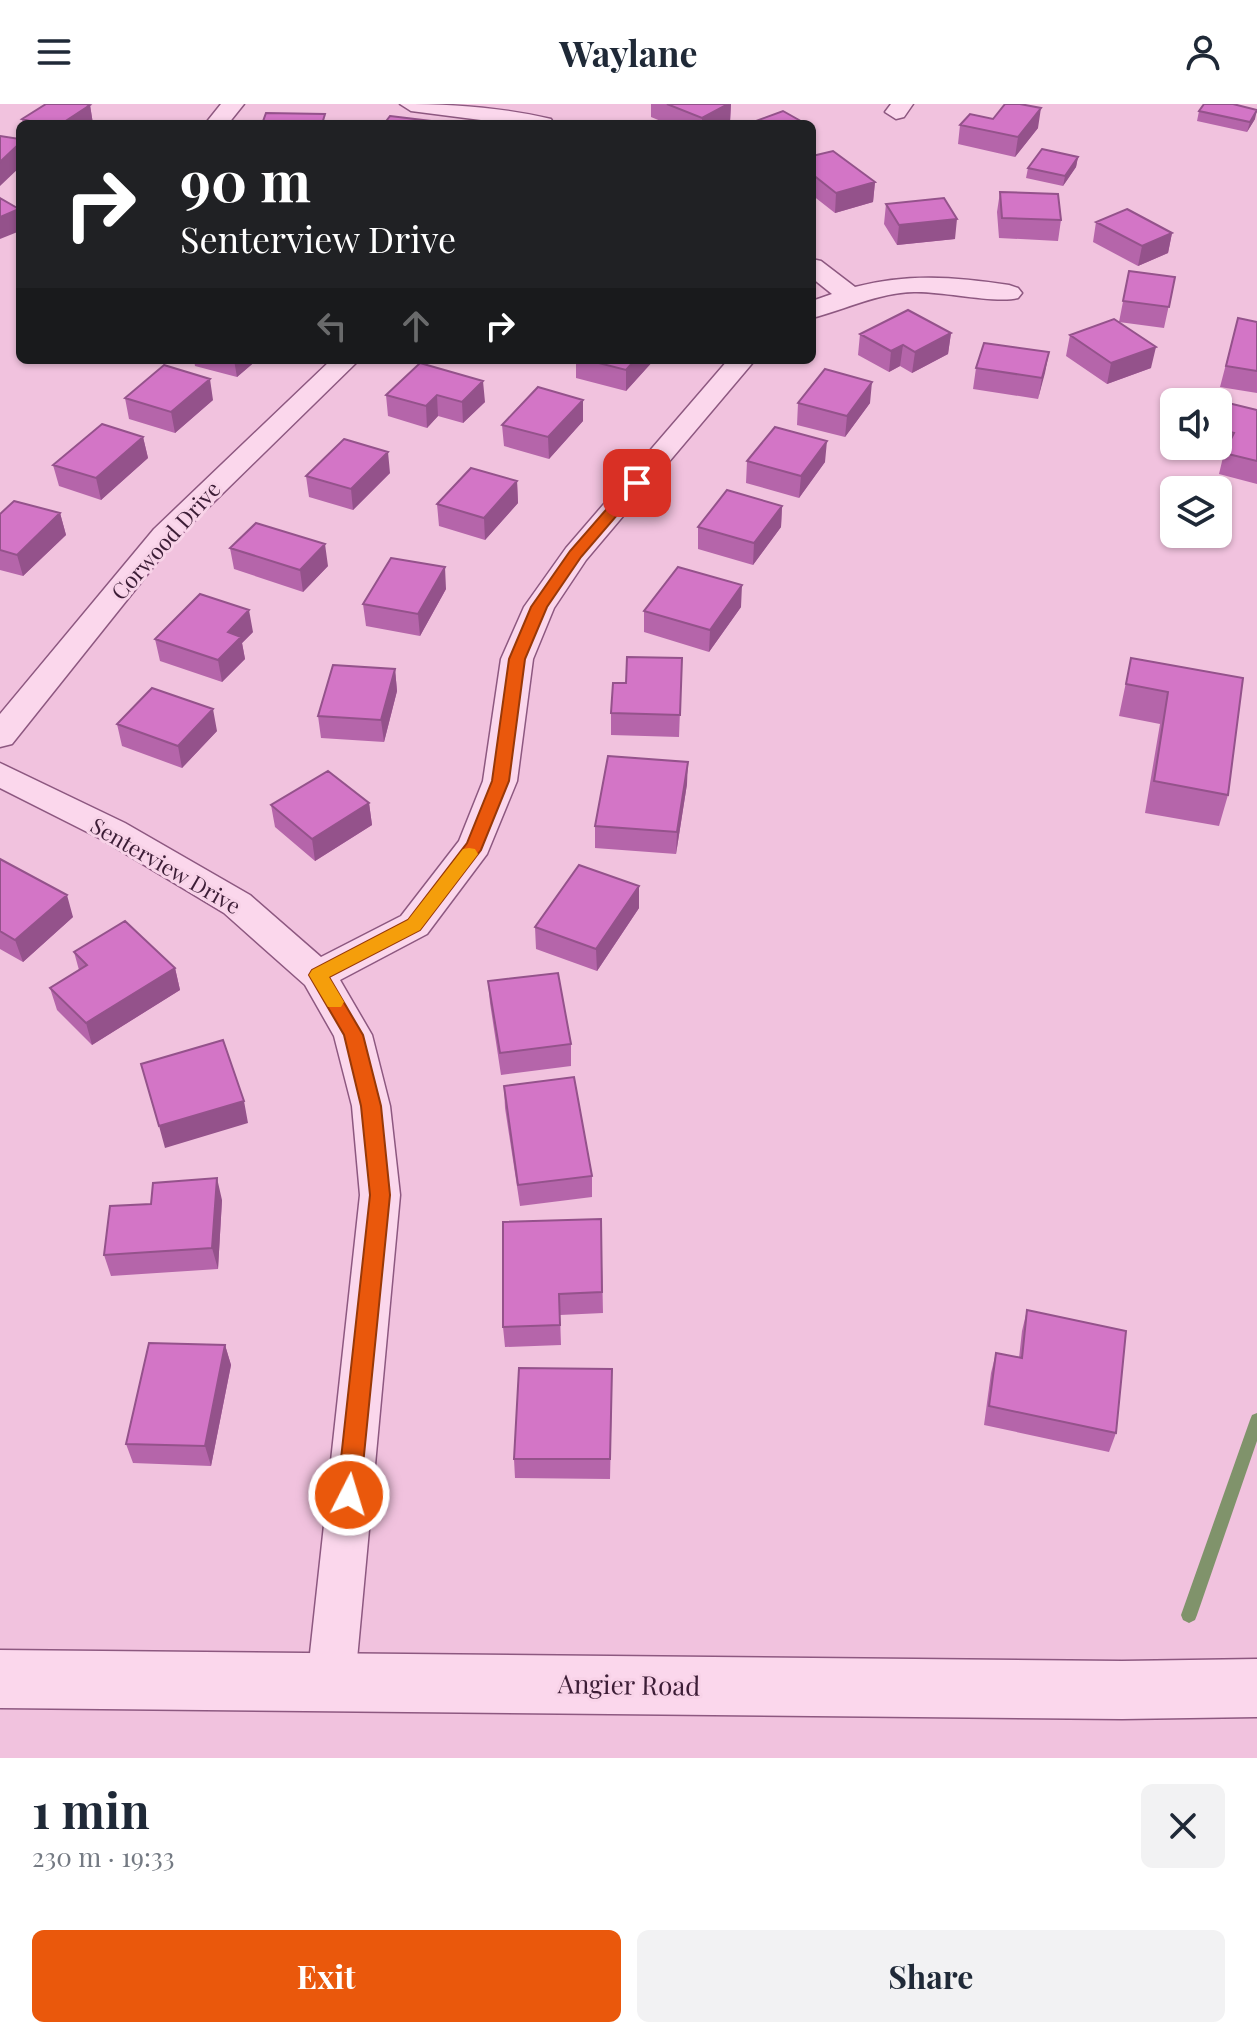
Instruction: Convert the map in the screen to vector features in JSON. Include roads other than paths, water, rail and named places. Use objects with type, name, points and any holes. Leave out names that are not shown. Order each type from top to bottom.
[{"type":"street","points":[[219,120],[233,104]]},
{"type":"street","points":[[411,104],[525,120]]},
{"type":"street","points":[[816,269],[850,295]]},
{"type":"street","points":[[816,308],[850,295],[911,282],[947,282],[1009,293]]},
{"type":"street","name":"Corwood Drive","points":[[0,736],[164,535],[342,364]]},
{"type":"street","points":[[318,975],[414,925],[475,845],[500,781],[517,659],[539,607],[576,554],[739,364]]},
{"type":"street","name":"Senterview Drive","points":[[0,774],[113,831],[237,904],[318,975],[353,1035],[371,1106],[380,1195],[331,1681]]},
{"type":"street","name":"Angier Road","points":[[0,1679],[1122,1690],[1257,1688]]},
{"type":"waterway","points":[[1189,1615],[1257,1420]]}]
